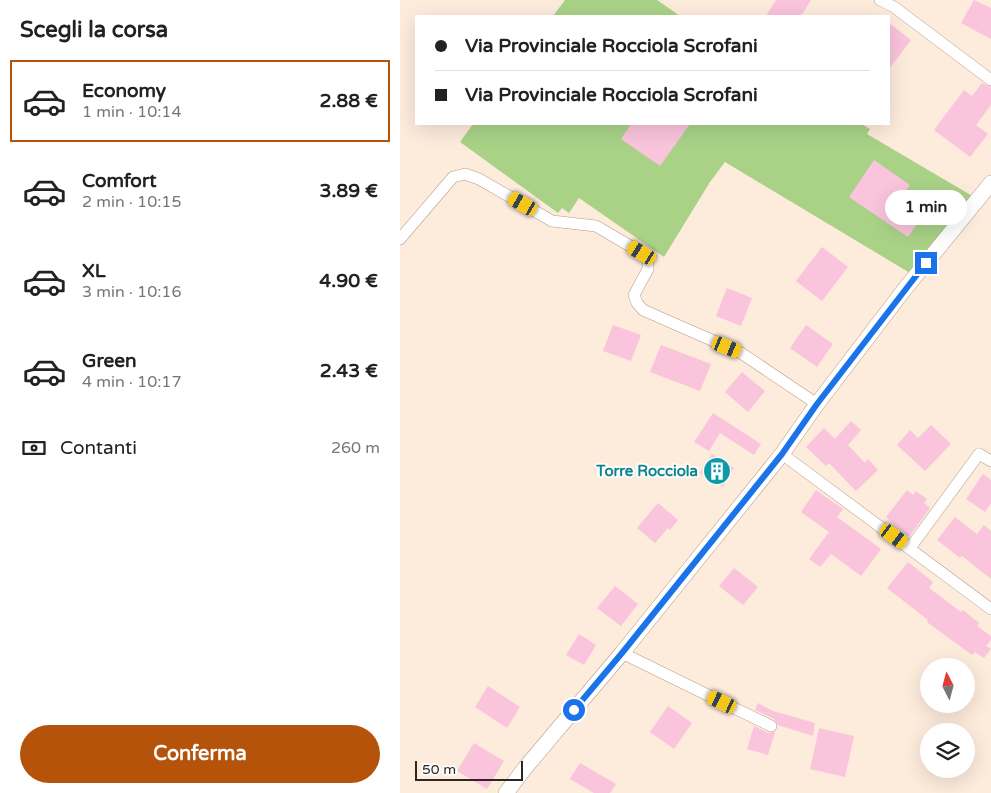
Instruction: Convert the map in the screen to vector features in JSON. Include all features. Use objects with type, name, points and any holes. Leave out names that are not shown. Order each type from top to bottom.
[{"type":"street","points":[[880,0],[894,7],[991,80]]},
{"type":"street","points":[[400,239],[453,177],[465,174],[479,178],[552,221],[596,226],[642,253],[648,260],[648,269],[634,295],[637,303],[643,310],[741,353],[817,404]]},
{"type":"street","points":[[506,793],[622,653],[782,454],[817,404],[904,290],[991,183]]},
{"type":"street","points":[[782,454],[991,610]]},
{"type":"street","points":[[910,548],[979,454],[991,461]]},
{"type":"street","points":[[622,653],[771,726]]},
{"type":"green space","points":[[565,0],[657,0],[679,15],[554,15]]},
{"type":"green space","points":[[472,125],[863,125],[870,129],[867,134],[974,197],[927,253],[919,252],[913,260],[914,268],[910,273],[725,162],[710,182],[664,257],[579,198],[569,213],[562,208],[558,213],[460,142]]},
{"type":"building","points":[[776,0],[811,0],[802,15],[767,15]]},
{"type":"building","points":[[974,0],[991,8],[991,39],[961,23]]},
{"type":"building","points":[[890,24],[911,40],[890,68]]},
{"type":"building","points":[[982,83],[991,87],[991,105],[976,125],[988,134],[970,157],[934,130],[964,90],[972,96]]},
{"type":"building","points":[[630,125],[689,125],[660,166],[621,139]]},
{"type":"building","points":[[874,160],[910,185],[904,194],[927,210],[908,237],[849,197]]},
{"type":"building","points":[[822,247],[848,267],[822,301],[796,281]]},
{"type":"building","points":[[727,288],[752,298],[741,326],[716,316]]},
{"type":"building","points":[[613,325],[641,335],[631,361],[603,351]]},
{"type":"building","points":[[806,325],[833,344],[817,367],[790,348]]},
{"type":"building","points":[[661,345],[711,364],[700,391],[650,372]]},
{"type":"building","points":[[742,372],[765,391],[748,412],[725,392]]},
{"type":"building","points":[[713,413],[761,444],[754,455],[720,433],[709,451],[694,442]]},
{"type":"building","points":[[851,421],[861,430],[848,445],[865,463],[868,459],[878,470],[856,491],[829,463],[826,466],[806,447],[824,428],[835,439]]},
{"type":"building","points":[[931,425],[951,444],[925,471],[897,445],[910,430],[918,438]]},
{"type":"building","name":"Torre Rocciola","points":[[712,454],[734,468],[723,487],[700,473]]},
{"type":"building","points":[[983,474],[991,480],[991,503],[985,512],[966,499]]},
{"type":"building","points":[[816,490],[843,509],[837,517],[881,549],[861,576],[831,554],[820,567],[809,559],[829,532],[801,512]]},
{"type":"building","points":[[907,490],[913,495],[916,491],[927,499],[924,503],[930,508],[909,537],[886,517]]},
{"type":"building","points":[[658,503],[678,520],[655,543],[637,528]]},
{"type":"building","points":[[955,517],[977,534],[984,525],[991,531],[991,579],[962,556],[960,558],[937,540]]},
{"type":"building","points":[[908,562],[933,582],[929,588],[961,612],[963,610],[979,623],[977,626],[991,636],[991,640],[986,646],[991,649],[984,658],[975,652],[972,655],[927,622],[928,620],[887,588]]},
{"type":"building","points":[[734,568],[758,587],[743,605],[719,586]]},
{"type":"building","points":[[615,586],[638,604],[621,626],[597,608]]},
{"type":"building","points":[[579,634],[596,645],[584,665],[566,655]]},
{"type":"building","points":[[488,686],[520,707],[507,728],[475,707]]},
{"type":"building","points":[[758,703],[773,711],[815,723],[813,736],[778,725],[774,719],[755,710]]},
{"type":"building","points":[[668,706],[692,723],[674,749],[650,732]]},
{"type":"building","points":[[754,726],[768,733],[775,732],[768,755],[747,749]]},
{"type":"building","points":[[819,728],[854,736],[845,777],[810,769]]},
{"type":"building","points":[[474,743],[504,761],[487,789],[457,771]]},
{"type":"building","points":[[580,763],[616,784],[610,793],[594,793],[570,779]]},
{"type":"place","name":"Torre Rocciola","points":[[717,471]]},
{"type":"route","points":[[574,710],[782,454],[817,404],[926,263]]}]
